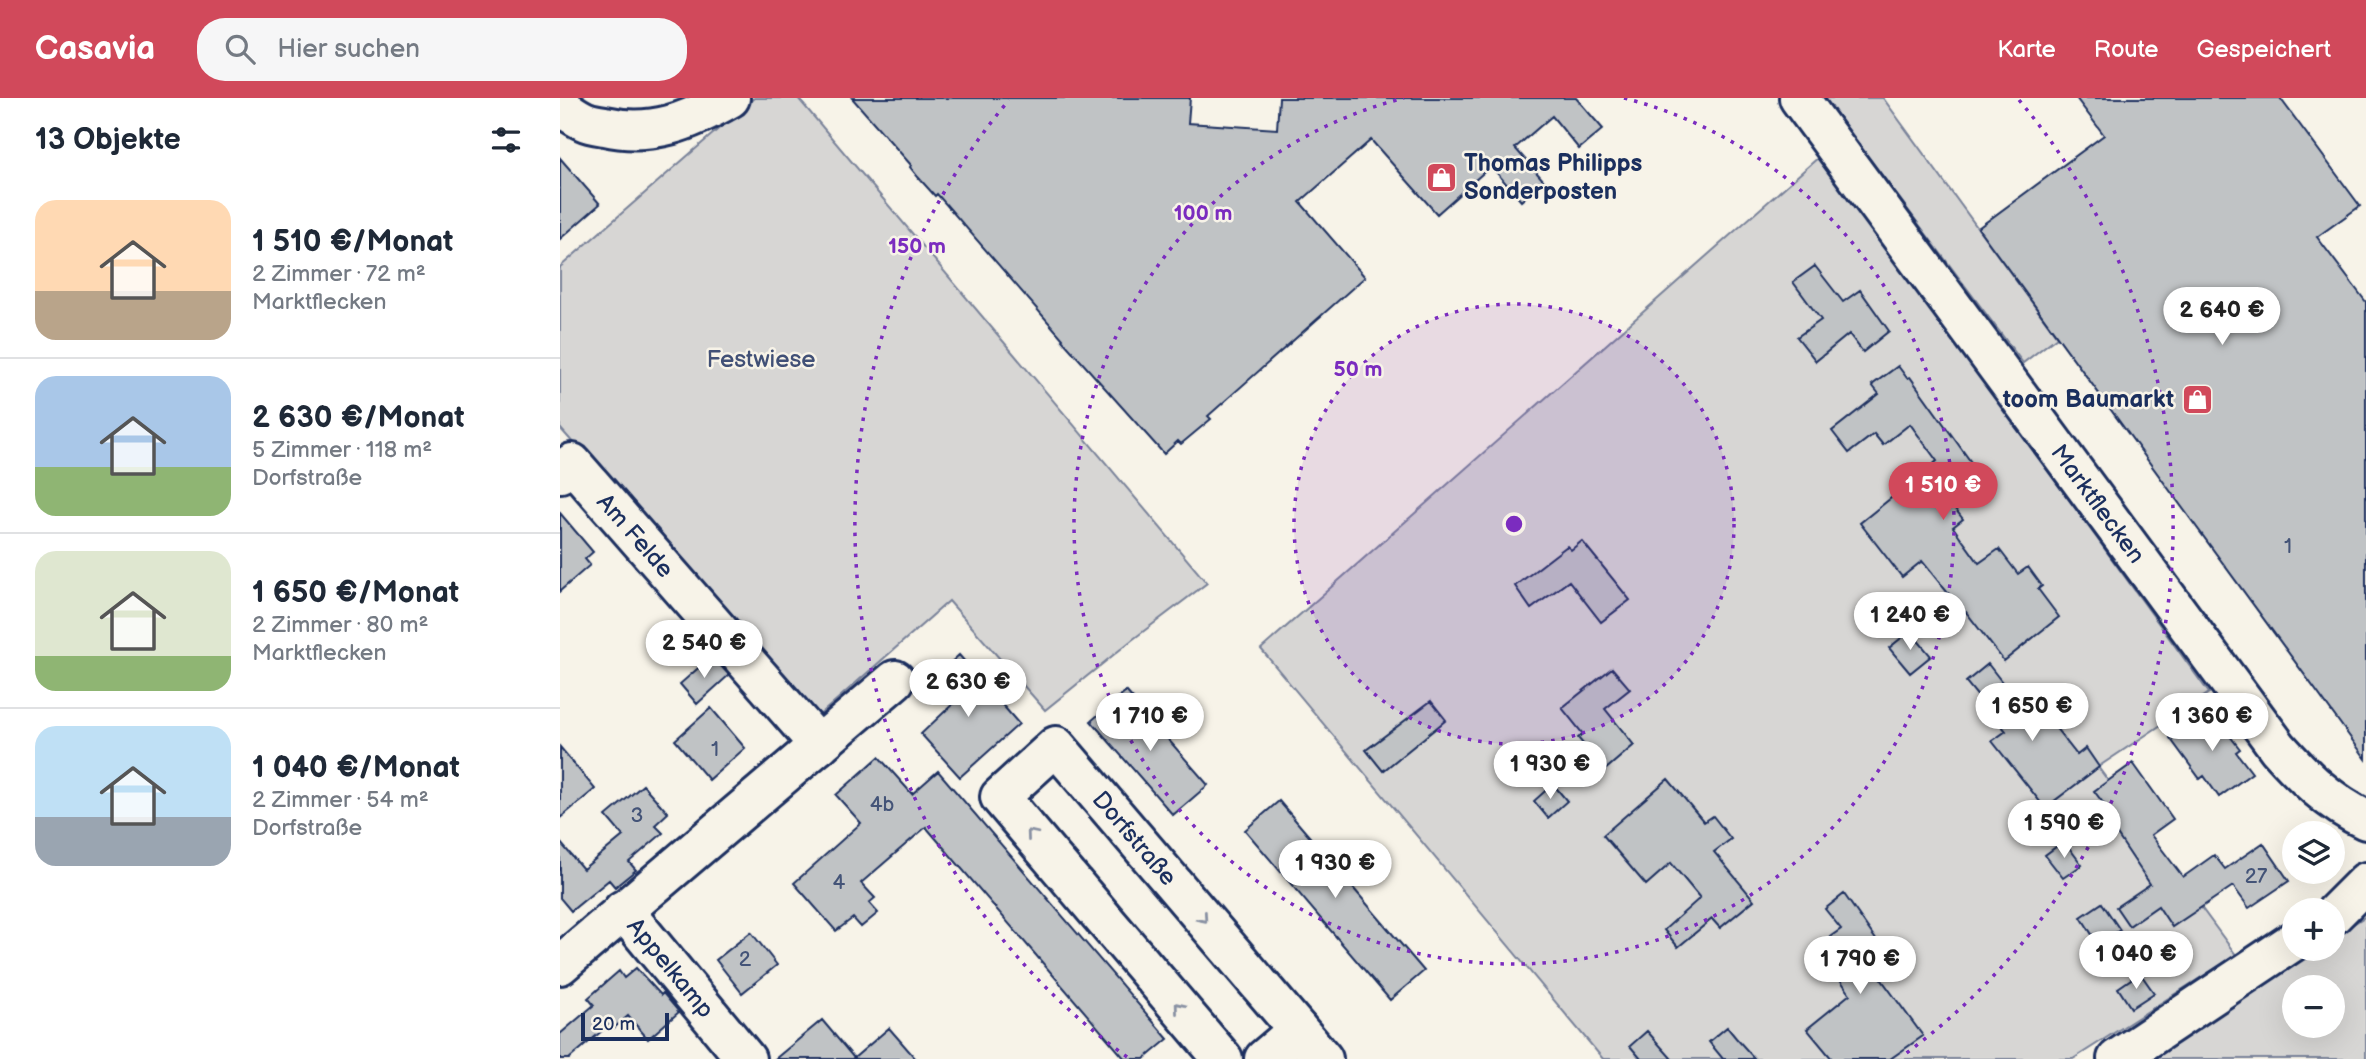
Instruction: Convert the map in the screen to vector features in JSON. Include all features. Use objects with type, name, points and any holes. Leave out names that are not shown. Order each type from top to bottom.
[{"type":"street","points":[[560,106],[585,122],[618,130],[646,131],[691,119],[730,98]]},
{"type":"street","name":"Marktflecken","points":[[1799,98],[2278,748],[2313,786],[2347,811],[2366,820]]},
{"type":"street","name":"Am Felde","points":[[560,473],[572,463],[819,745]]},
{"type":"street","points":[[560,965],[895,680]]},
{"type":"street","name":"Dorfstraße","points":[[1223,1059],[1000,797],[1056,746],[1323,1059]]},
{"type":"street","points":[[2345,903],[2366,882]]},
{"type":"street","name":"Appelkamp","points":[[623,910],[746,1059]]},
{"type":"street","points":[[2117,1059],[2282,949]]},
{"type":"street","points":[[1264,1059],[1298,1030]]},
{"type":"green space","name":"Festwiese","points":[[754,98],[798,98],[1207,583],[1045,710],[949,601],[816,718],[560,428],[560,267]]},
{"type":"green space","points":[[1824,98],[1883,98],[2057,337],[2023,363]]},
{"type":"green space","points":[[1820,156],[2209,693],[2098,767],[2236,955],[2073,1059],[1603,1059],[1261,649]]},
{"type":"green space","points":[[2366,916],[2366,1059],[2141,1059],[2296,961],[2345,961],[2345,929]]},
{"type":"building","points":[[852,98],[1190,98],[1188,123],[1277,129],[1279,98],[1576,98],[1603,129],[1579,149],[1552,116],[1515,148],[1544,181],[1521,201],[1491,166],[1437,214],[1371,140],[1300,202],[1365,277],[1208,416],[1211,419],[1181,444],[1178,441],[1164,454],[937,194],[935,196],[918,177],[911,165]]},
{"type":"building","points":[[2076,98],[2280,98],[2360,206],[2317,237],[2366,302],[2366,759],[1978,228],[2104,135]]},
{"type":"building","points":[[560,158],[600,204],[560,239]]},
{"type":"building","points":[[1815,266],[1843,302],[1860,290],[1889,331],[1863,352],[1849,334],[1816,361],[1797,337],[1821,320],[1793,282]]},
{"type":"building","points":[[1898,366],[1907,378],[1910,377],[1973,465],[1940,490],[1963,519],[1953,527],[1979,563],[1999,549],[2018,574],[2028,567],[2042,586],[2038,589],[2059,617],[2004,661],[1922,561],[1902,577],[1860,523],[1937,461],[1910,424],[1883,445],[1874,434],[1849,453],[1832,431],[1879,394],[1872,385]]},
{"type":"building","points":[[560,513],[593,552],[585,559],[590,565],[560,591]]},
{"type":"building","points":[[1582,541],[1630,600],[1601,622],[1569,581],[1531,609],[1515,586],[1567,546],[1571,550]]},
{"type":"building","points":[[1910,631],[1931,656],[1910,673],[1889,648]]},
{"type":"building","points":[[959,655],[1019,724],[960,777],[921,734],[957,700],[936,676]]},
{"type":"building","points":[[712,656],[729,675],[697,704],[680,684]]},
{"type":"building","points":[[1988,664],[2033,722],[2044,713],[2077,755],[2086,748],[2099,767],[2045,808],[1992,741],[2006,731],[1966,682]]},
{"type":"building","points":[[1612,668],[1630,689],[1605,709],[1634,745],[1605,770],[1578,738],[1583,734],[1562,708]]},
{"type":"building","points":[[1126,691],[1208,785],[1173,815],[1091,721]]},
{"type":"building","points":[[1431,701],[1446,720],[1383,771],[1366,750]]},
{"type":"building","points":[[711,708],[745,748],[709,780],[675,740]]},
{"type":"building","points":[[2209,709],[2240,749],[2236,752],[2252,773],[2219,797],[2204,776],[2200,779],[2170,738]]},
{"type":"building","points":[[560,747],[595,789],[560,818]]},
{"type":"building","points":[[879,757],[912,794],[938,771],[1168,1039],[1144,1059],[1125,1059],[926,827],[861,883],[875,898],[869,903],[878,913],[861,927],[853,918],[836,931],[794,883],[861,823],[836,795]]},
{"type":"building","points":[[2133,763],[2173,819],[2151,835],[2183,877],[2214,855],[2225,869],[2263,843],[2282,871],[2282,884],[2285,884],[2249,908],[2233,886],[2172,927],[2158,906],[2129,926],[2116,907],[2150,884],[2108,821],[2113,816],[2094,791]]},
{"type":"building","points":[[1668,779],[1704,822],[1713,816],[1731,839],[1714,852],[1754,900],[1720,928],[1712,919],[1678,947],[1664,930],[1700,898],[1671,863],[1646,885],[1603,835]]},
{"type":"building","points":[[1553,784],[1567,801],[1548,818],[1534,801]]},
{"type":"building","points":[[643,785],[668,813],[655,825],[663,833],[629,862],[636,870],[615,887],[609,880],[571,911],[560,898],[560,842],[583,869],[623,836],[606,816]]},
{"type":"building","points":[[1279,801],[1424,971],[1390,1000],[1245,830]]},
{"type":"building","points":[[2064,841],[2082,865],[2063,878],[2045,855]]},
{"type":"building","points":[[1844,894],[1886,954],[1871,965],[1923,1036],[1890,1059],[1832,1059],[1807,1029],[1850,994],[1817,946],[1841,929],[1825,909]]},
{"type":"building","points":[[2102,903],[2120,930],[2098,944],[2081,917]]},
{"type":"building","points":[[751,932],[777,965],[742,993],[716,960]]},
{"type":"building","points":[[636,968],[679,1012],[648,1039],[628,1016],[614,1028],[610,1024],[569,1059],[560,1059],[560,1034],[594,1005],[588,998],[619,971],[624,978]]},
{"type":"building","points":[[2140,973],[2154,993],[2131,1008],[2118,988]]},
{"type":"building","points":[[822,1020],[854,1058],[889,1028],[916,1059],[775,1059]]},
{"type":"building","points":[[1727,1027],[1755,1059],[1723,1059],[1709,1042]]},
{"type":"building","points":[[1647,1031],[1672,1059],[1641,1059],[1630,1046]]},
{"type":"place","name":"Thomas Philipps Sonderposten","points":[[1441,177]]},
{"type":"place","name":"toom Baumarkt","points":[[2197,399]]}]
